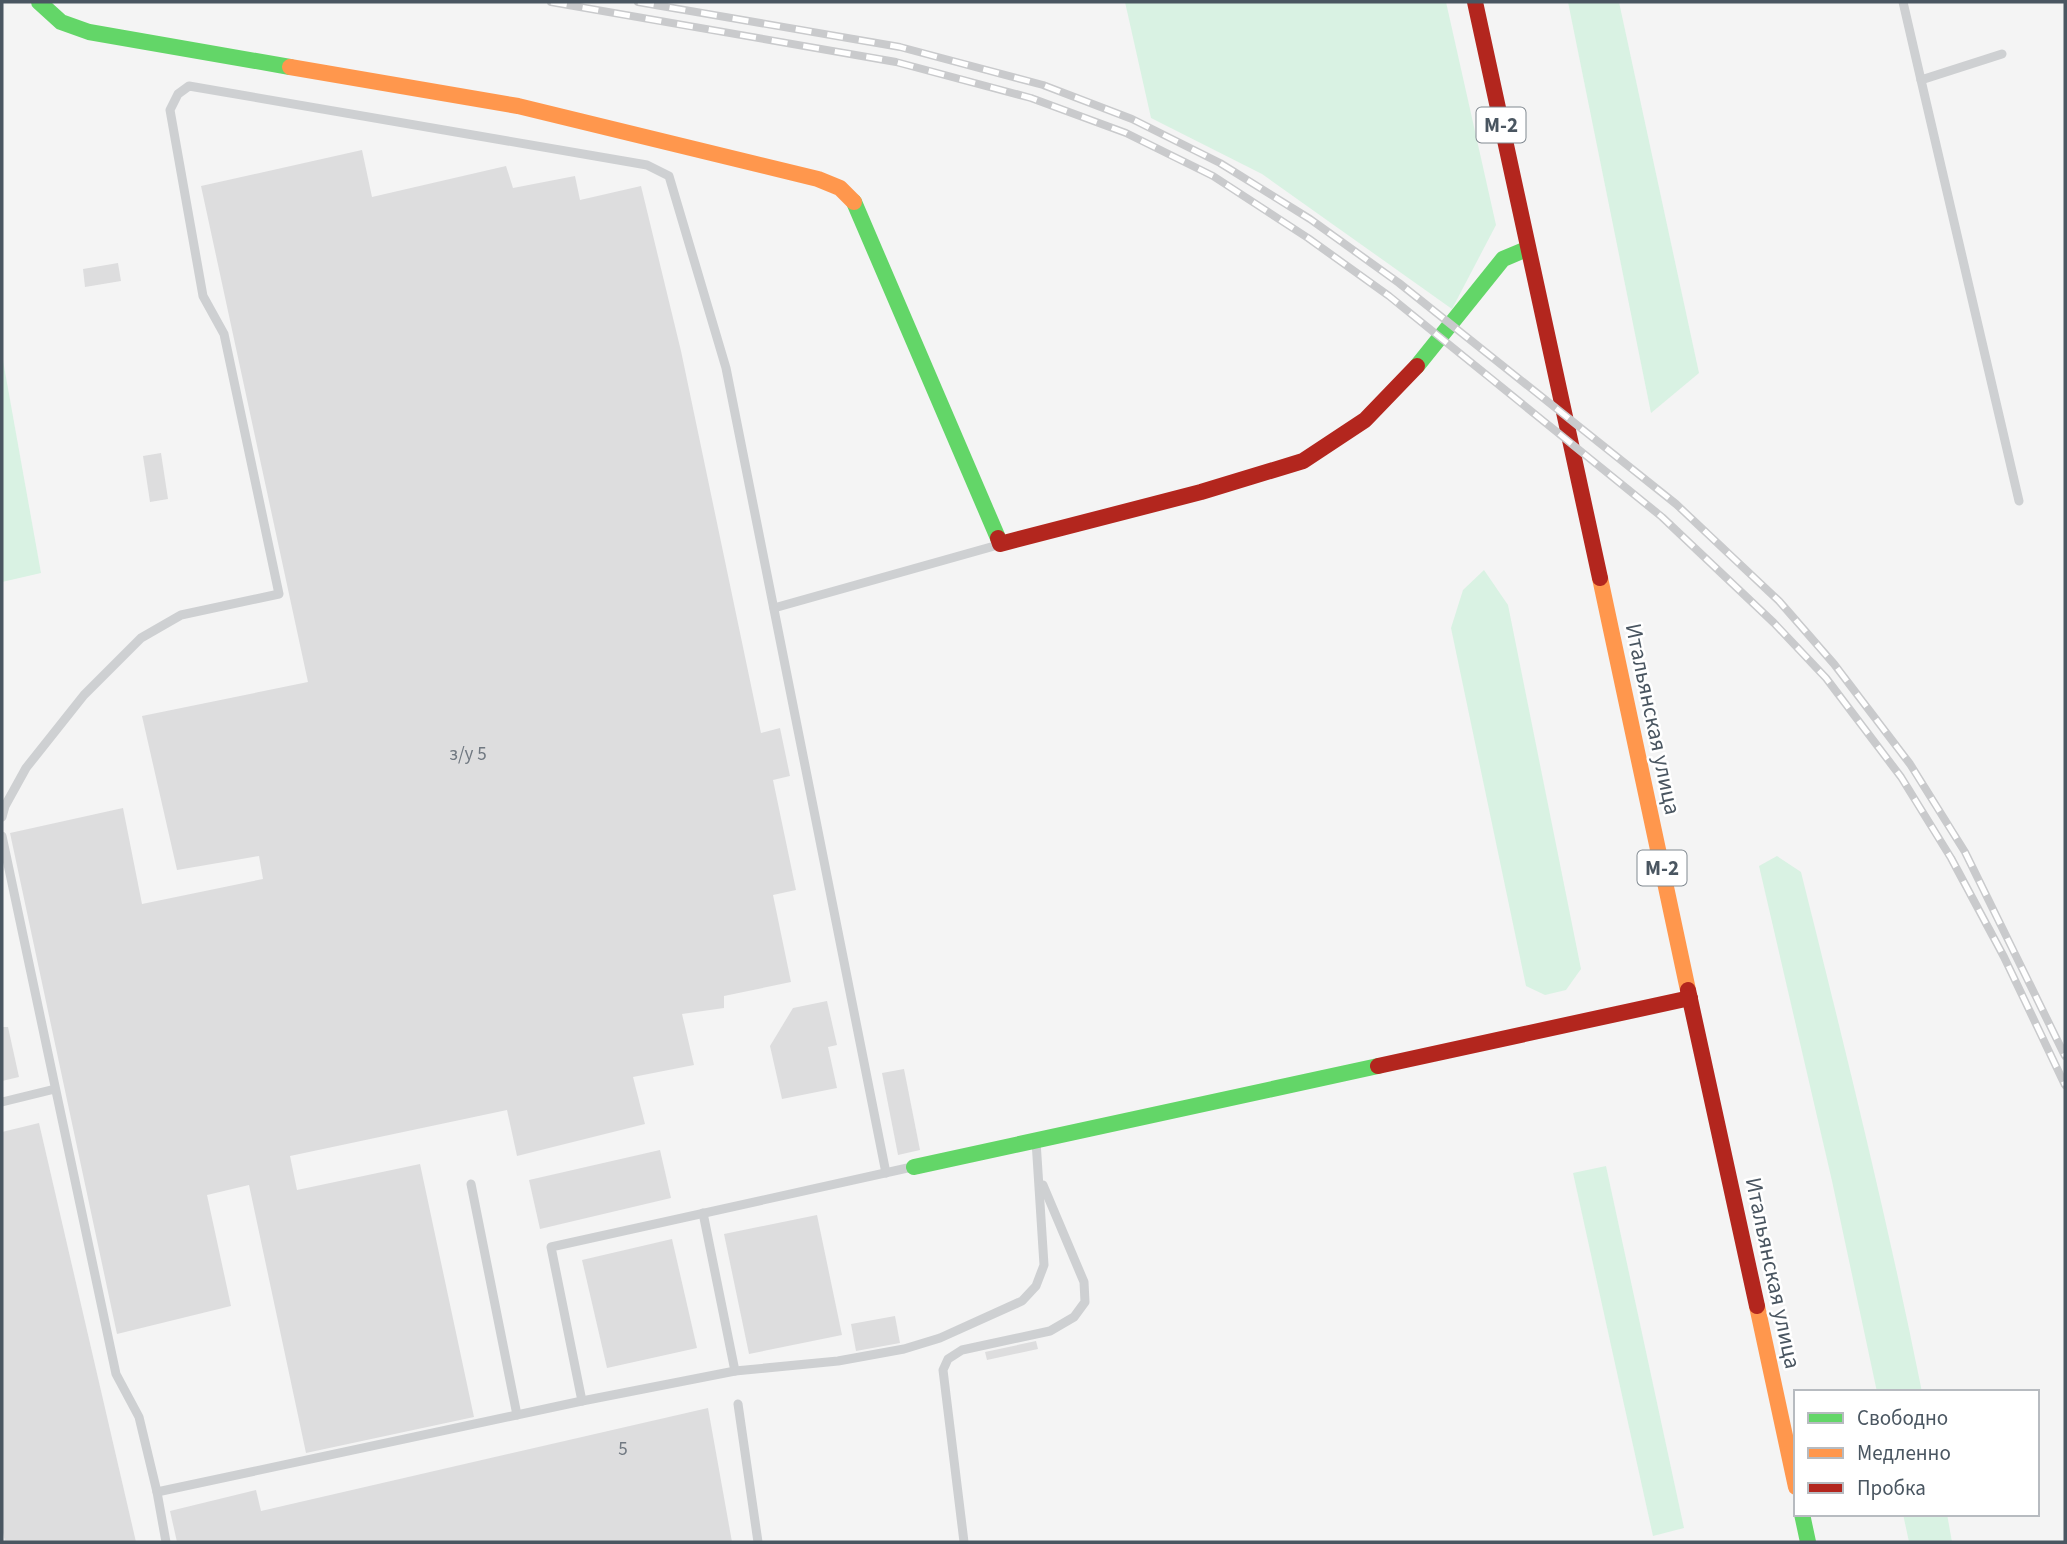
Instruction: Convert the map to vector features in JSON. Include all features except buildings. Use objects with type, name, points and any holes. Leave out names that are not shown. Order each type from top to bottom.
[{"type":"main road","points":[[39,2],[49,14],[66,26],[89,32],[518,106],[805,176],[840,188],[855,203],[1000,544],[1202,492],[1303,461],[1365,419],[1423,360],[1503,259],[1527,249]]},
{"type":"main road","name":"Итальянская улица","points":[[1475,2],[1794,1478]]},
{"type":"main road","points":[[914,1167],[1690,998]]},
{"type":"main road","points":[[1802,1516],[1808,1542]]},
{"type":"lane","points":[[1903,2],[2020,501]]},
{"type":"lane","points":[[1922,80],[2002,54]]},
{"type":"lane","points":[[2,817],[5,806],[26,768],[84,695],[141,638],[181,615],[279,594],[223,334],[203,296],[170,110],[178,94],[189,86],[647,165],[669,176],[726,368],[886,1173]]},
{"type":"lane","points":[[774,608],[1000,544]]},
{"type":"lane","points":[[2,836],[116,1374],[139,1417],[166,1542]]},
{"type":"lane","points":[[2,1102],[55,1090]]},
{"type":"lane","points":[[157,1492],[582,1401],[735,1371],[838,1361],[904,1349],[940,1338],[1022,1301],[1036,1286],[1044,1265],[1036,1140]]},
{"type":"lane","points":[[582,1401],[551,1247],[914,1167]]},
{"type":"lane","points":[[964,1542],[943,1370],[948,1359],[962,1350],[1051,1331],[1074,1317],[1085,1302],[1084,1282],[1040,1178]]},
{"type":"lane","points":[[471,1184],[517,1415]]},
{"type":"lane","points":[[703,1213],[735,1371]]},
{"type":"lane","points":[[738,1404],[758,1542]]},
{"type":"green space","points":[[1125,2],[1446,2],[1496,225],[1452,309],[1262,174],[1151,118]]},
{"type":"green space","points":[[1568,2],[1619,2],[1699,373],[1651,413]]},
{"type":"green space","points":[[2,355],[41,573],[2,582]]},
{"type":"green space","points":[[1484,570],[1508,605],[1581,969],[1566,990],[1545,995],[1526,986],[1451,628],[1463,590]]},
{"type":"green space","points":[[1777,856],[1801,872],[1880,1196],[1922,1390],[1877,1390],[1832,1181],[1759,866]]},
{"type":"green space","points":[[1606,1166],[1684,1528],[1653,1536],[1573,1173]]},
{"type":"green space","points":[[1903,1516],[1947,1516],[1952,1542],[1909,1542]]},
{"type":"railway","points":[[551,2],[896,62],[1031,98],[1126,133],[1213,176],[1308,238],[1389,296],[1662,517],[1774,623],[1826,678],[1901,777],[1951,858],[2004,957],[2065,1085]]},
{"type":"railway","points":[[638,2],[900,47],[1043,85],[1132,119],[1220,163],[1310,219],[1399,283],[1676,504],[1779,601],[1834,664],[1910,764],[1965,852],[2065,1056]]},
{"type":"traffic: fast","points":[[39,2],[61,22],[89,32],[290,67]]},
{"type":"traffic: fast","points":[[854,202],[998,538]]},
{"type":"traffic: fast","points":[[1417,366],[1503,259],[1527,249]]},
{"type":"traffic: fast","points":[[914,1167],[1378,1066]]},
{"type":"traffic: fast","points":[[1802,1516],[1808,1542]]},
{"type":"traffic: slow","points":[[290,67],[518,106],[818,179],[840,188],[854,202]]},
{"type":"traffic: slow","points":[[1600,578],[1688,990]]},
{"type":"traffic: slow","points":[[1757,1306],[1794,1478]]},
{"type":"traffic: jam","points":[[1475,2],[1600,578]]},
{"type":"traffic: jam","points":[[998,538],[1000,544],[1201,492],[1303,461],[1365,420],[1417,366]]},
{"type":"traffic: jam","points":[[1688,990],[1757,1306]]},
{"type":"traffic: jam","points":[[1378,1066],[1690,998]]}]
